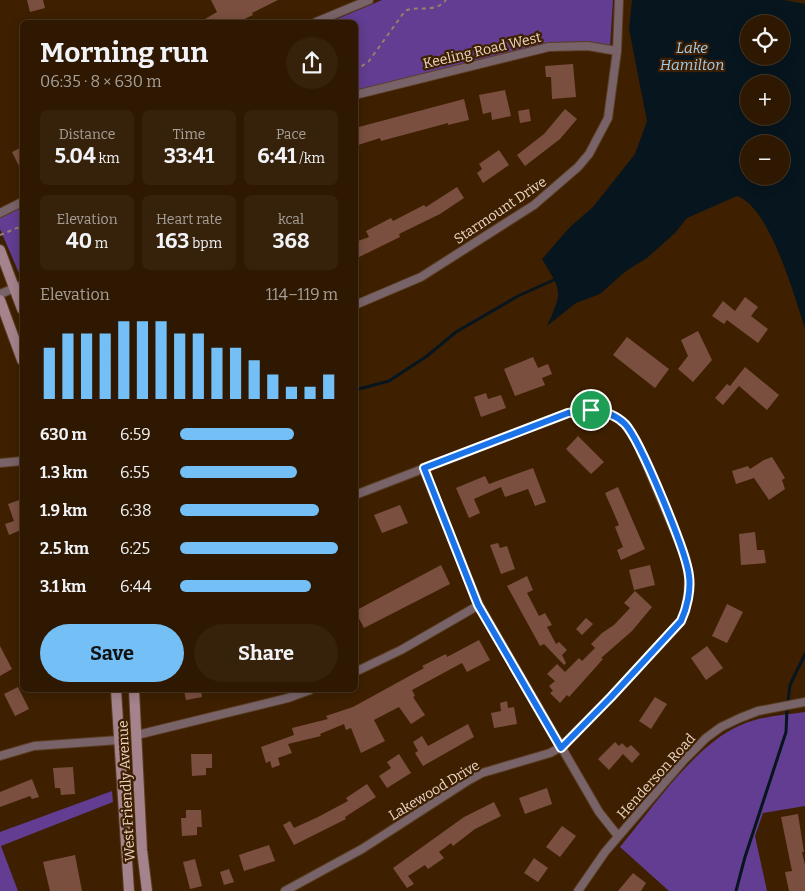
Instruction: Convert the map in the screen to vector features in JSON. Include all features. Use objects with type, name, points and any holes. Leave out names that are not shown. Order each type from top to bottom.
[{"type":"main road","points":[[0,250],[18,287]]},
{"type":"main road","points":[[0,300],[20,355]]},
{"type":"main road","name":"West Friendly Avenue","points":[[116,692],[129,891]]},
{"type":"main road","name":"West Friendly Avenue","points":[[134,692],[142,850],[147,891]]},
{"type":"street","points":[[321,20],[369,0]]},
{"type":"street","name":"Starmount Drive","points":[[358,304],[421,277],[534,205],[578,168],[589,154],[608,118],[617,52],[619,0]]},
{"type":"street","name":"Keeling Road West","points":[[358,94],[549,47],[588,46],[617,52]]},
{"type":"street","points":[[0,213],[20,203]]},
{"type":"street","points":[[0,294],[18,287]]},
{"type":"street","name":"Lakewood Drive","points":[[285,891],[362,849],[475,776],[561,748],[667,638],[681,621],[685,612],[690,577],[685,556],[637,442],[625,424],[608,411],[589,409],[568,413],[358,494]]},
{"type":"street","points":[[0,463],[20,461]]},
{"type":"street","points":[[424,468],[478,605],[599,812],[618,836]]},
{"type":"street","points":[[358,671],[401,650],[478,605]]},
{"type":"street","points":[[137,735],[288,698],[304,692]]},
{"type":"street","name":"Henderson Road","points":[[578,891],[618,836],[684,760],[706,738],[721,727],[758,711],[805,702]]},
{"type":"street","points":[[0,756],[34,746],[119,740]]},
{"type":"path","points":[[358,69],[369,61],[404,11],[411,8],[422,11],[444,4],[446,0]]},
{"type":"path","points":[[0,235],[20,227]]},
{"type":"shaded area","points":[[382,0],[613,0],[610,47],[562,44],[531,48],[358,91],[358,20],[335,20]]},
{"type":"shaded area","points":[[20,206],[20,275],[0,229],[0,217]]},
{"type":"shaded area","points":[[805,712],[805,806],[763,813],[755,836],[767,891],[669,891],[620,847],[675,779],[707,746],[741,725],[773,716]]},
{"type":"shaded area","points":[[112,791],[113,802],[1,846],[18,891],[0,891],[0,832]]},
{"type":"water","name":"Lake Hamilton","points":[[632,0],[784,0],[805,4],[805,328],[787,275],[770,234],[760,217],[749,204],[737,196],[687,218],[675,233],[647,258],[626,271],[600,294],[576,303],[547,326],[556,305],[558,292],[557,285],[542,259],[570,227],[593,207],[635,154],[647,121],[629,29]]},
{"type":"building","points":[[27,0],[43,0],[45,8],[30,12]]},
{"type":"building","points":[[211,0],[278,0],[242,20],[203,20],[217,12]]},
{"type":"building","points":[[573,64],[576,97],[552,99],[551,77],[546,77],[545,66]]},
{"type":"building","points":[[505,90],[511,116],[492,120],[491,112],[483,114],[479,95]]},
{"type":"building","points":[[464,99],[469,120],[448,125],[448,123],[381,141],[380,138],[358,145],[358,127]]},
{"type":"building","points":[[529,109],[531,121],[520,123],[518,111]]},
{"type":"building","points":[[565,109],[577,119],[560,139],[525,166],[517,155],[544,134]]},
{"type":"building","points":[[20,148],[20,168],[12,152]]},
{"type":"building","points":[[499,150],[509,165],[483,183],[477,173],[482,169],[479,164]]},
{"type":"building","points":[[457,187],[464,198],[440,214],[399,234],[400,237],[358,258],[358,241],[369,237],[366,231],[391,218],[393,221],[424,205],[426,207]]},
{"type":"building","points":[[745,297],[758,307],[751,316],[768,329],[758,343],[727,320],[724,324],[712,316],[723,301],[735,311]]},
{"type":"building","points":[[698,331],[712,360],[693,382],[678,369],[688,356],[681,340]]},
{"type":"building","points":[[627,337],[669,369],[655,388],[613,355]]},
{"type":"building","points":[[533,357],[538,368],[548,364],[552,374],[542,378],[545,385],[515,396],[504,369]]},
{"type":"building","points":[[745,367],[779,395],[767,410],[739,386],[723,405],[715,398],[727,384],[730,386]]},
{"type":"building","points":[[486,393],[488,399],[501,395],[506,408],[481,417],[474,397]]},
{"type":"building","points":[[578,436],[604,462],[591,474],[566,449]]},
{"type":"building","points":[[772,457],[785,478],[782,480],[785,489],[769,500],[754,478],[736,484],[732,471],[748,466],[750,469]]},
{"type":"building","points":[[533,468],[546,502],[535,506],[528,489],[505,497],[501,487],[474,499],[480,513],[469,518],[456,488],[485,476],[489,484]]},
{"type":"building","points":[[618,487],[645,549],[621,560],[617,550],[623,547],[615,527],[619,525],[605,493]]},
{"type":"building","points":[[20,500],[20,530],[9,535],[5,524],[14,521],[8,504]]},
{"type":"building","points":[[400,505],[408,523],[382,533],[374,515]]},
{"type":"building","points":[[755,532],[757,550],[764,550],[766,563],[741,565],[739,534]]},
{"type":"building","points":[[498,543],[500,548],[507,546],[515,569],[501,574],[490,545]]},
{"type":"building","points":[[441,565],[450,584],[364,628],[358,617],[358,609]]},
{"type":"building","points":[[650,565],[655,585],[634,590],[629,570]]},
{"type":"building","points":[[527,576],[533,590],[527,593],[539,616],[545,613],[552,625],[547,627],[556,644],[559,642],[567,650],[562,655],[566,663],[564,665],[544,644],[540,646],[507,586]]},
{"type":"building","points":[[635,591],[652,607],[632,631],[601,658],[603,659],[569,697],[567,695],[560,703],[550,693],[553,691],[549,686],[555,681],[547,674],[557,664],[565,672],[579,658],[582,661],[595,648],[591,644],[614,625],[630,608],[624,603]]},
{"type":"building","points":[[727,604],[743,612],[727,643],[712,636]]},
{"type":"building","points":[[586,618],[593,624],[582,635],[576,629]]},
{"type":"building","points":[[479,640],[490,660],[467,672],[462,663],[412,690],[415,696],[413,697],[425,715],[411,724],[399,707],[374,720],[385,741],[361,753],[351,728],[346,730],[344,724],[320,734],[321,736],[288,744],[292,753],[278,758],[280,765],[272,768],[270,761],[266,763],[261,747],[294,735],[292,728],[328,719],[326,716],[353,707],[424,668],[422,666],[446,654],[447,657]]},
{"type":"building","points":[[0,646],[12,669],[0,676]]},
{"type":"building","points":[[707,646],[723,668],[706,680],[691,658]]},
{"type":"building","points":[[18,687],[29,709],[15,716],[4,694]]},
{"type":"building","points":[[184,692],[201,692],[202,697],[186,700]]},
{"type":"building","points":[[655,697],[667,704],[651,729],[639,721]]},
{"type":"building","points":[[507,701],[508,708],[514,707],[517,724],[494,728],[491,713],[501,711],[500,703]]},
{"type":"building","points":[[468,724],[474,737],[423,766],[415,753],[418,751],[413,742],[422,736],[428,746]]},
{"type":"building","points":[[615,742],[619,746],[622,743],[627,748],[631,745],[640,754],[632,763],[623,754],[609,770],[598,759]]},
{"type":"building","points":[[191,754],[212,754],[212,768],[206,768],[206,775],[192,776]]},
{"type":"building","points":[[399,754],[411,773],[387,788],[379,776],[391,768],[387,762]]},
{"type":"building","points":[[73,767],[75,794],[61,795],[60,788],[55,788],[53,768]]},
{"type":"building","points":[[32,779],[39,797],[32,799],[30,796],[0,807],[0,792]]},
{"type":"building","points":[[367,784],[376,797],[345,817],[346,819],[294,845],[283,825],[290,821],[294,828],[318,817],[348,801],[346,798]]},
{"type":"building","points":[[547,788],[552,804],[525,814],[519,798]]},
{"type":"building","points":[[494,802],[501,816],[475,829],[453,846],[451,843],[439,852],[444,858],[428,869],[425,865],[408,876],[414,884],[407,888],[393,868],[464,817]]},
{"type":"building","points":[[186,810],[201,810],[202,827],[197,827],[197,835],[182,836],[181,818],[186,818]]},
{"type":"building","points":[[798,814],[804,852],[802,852],[805,865],[805,891],[789,891],[785,872],[792,871],[781,817]]},
{"type":"building","points":[[562,826],[576,836],[560,857],[546,847]]},
{"type":"building","points":[[269,845],[275,861],[244,871],[239,855]]},
{"type":"building","points":[[75,855],[82,891],[50,891],[43,862]]},
{"type":"building","points":[[534,858],[548,868],[538,882],[524,873]]},
{"type":"building","points":[[195,859],[202,886],[190,889],[183,862]]},
{"type":"building","points":[[229,869],[234,882],[224,885],[220,872]]},
{"type":"building","points":[[633,873],[646,883],[641,891],[618,891]]},
{"type":"waterway","points":[[358,389],[389,381],[427,356],[456,332],[518,296],[558,278]]},
{"type":"waterway","points":[[736,891],[745,857],[786,732],[790,685],[805,654]]},
{"type":"route","points":[[591,410],[608,411],[625,424],[637,442],[685,556],[690,577],[685,612],[681,621],[561,748],[478,605],[424,468],[568,413],[591,410]]}]
